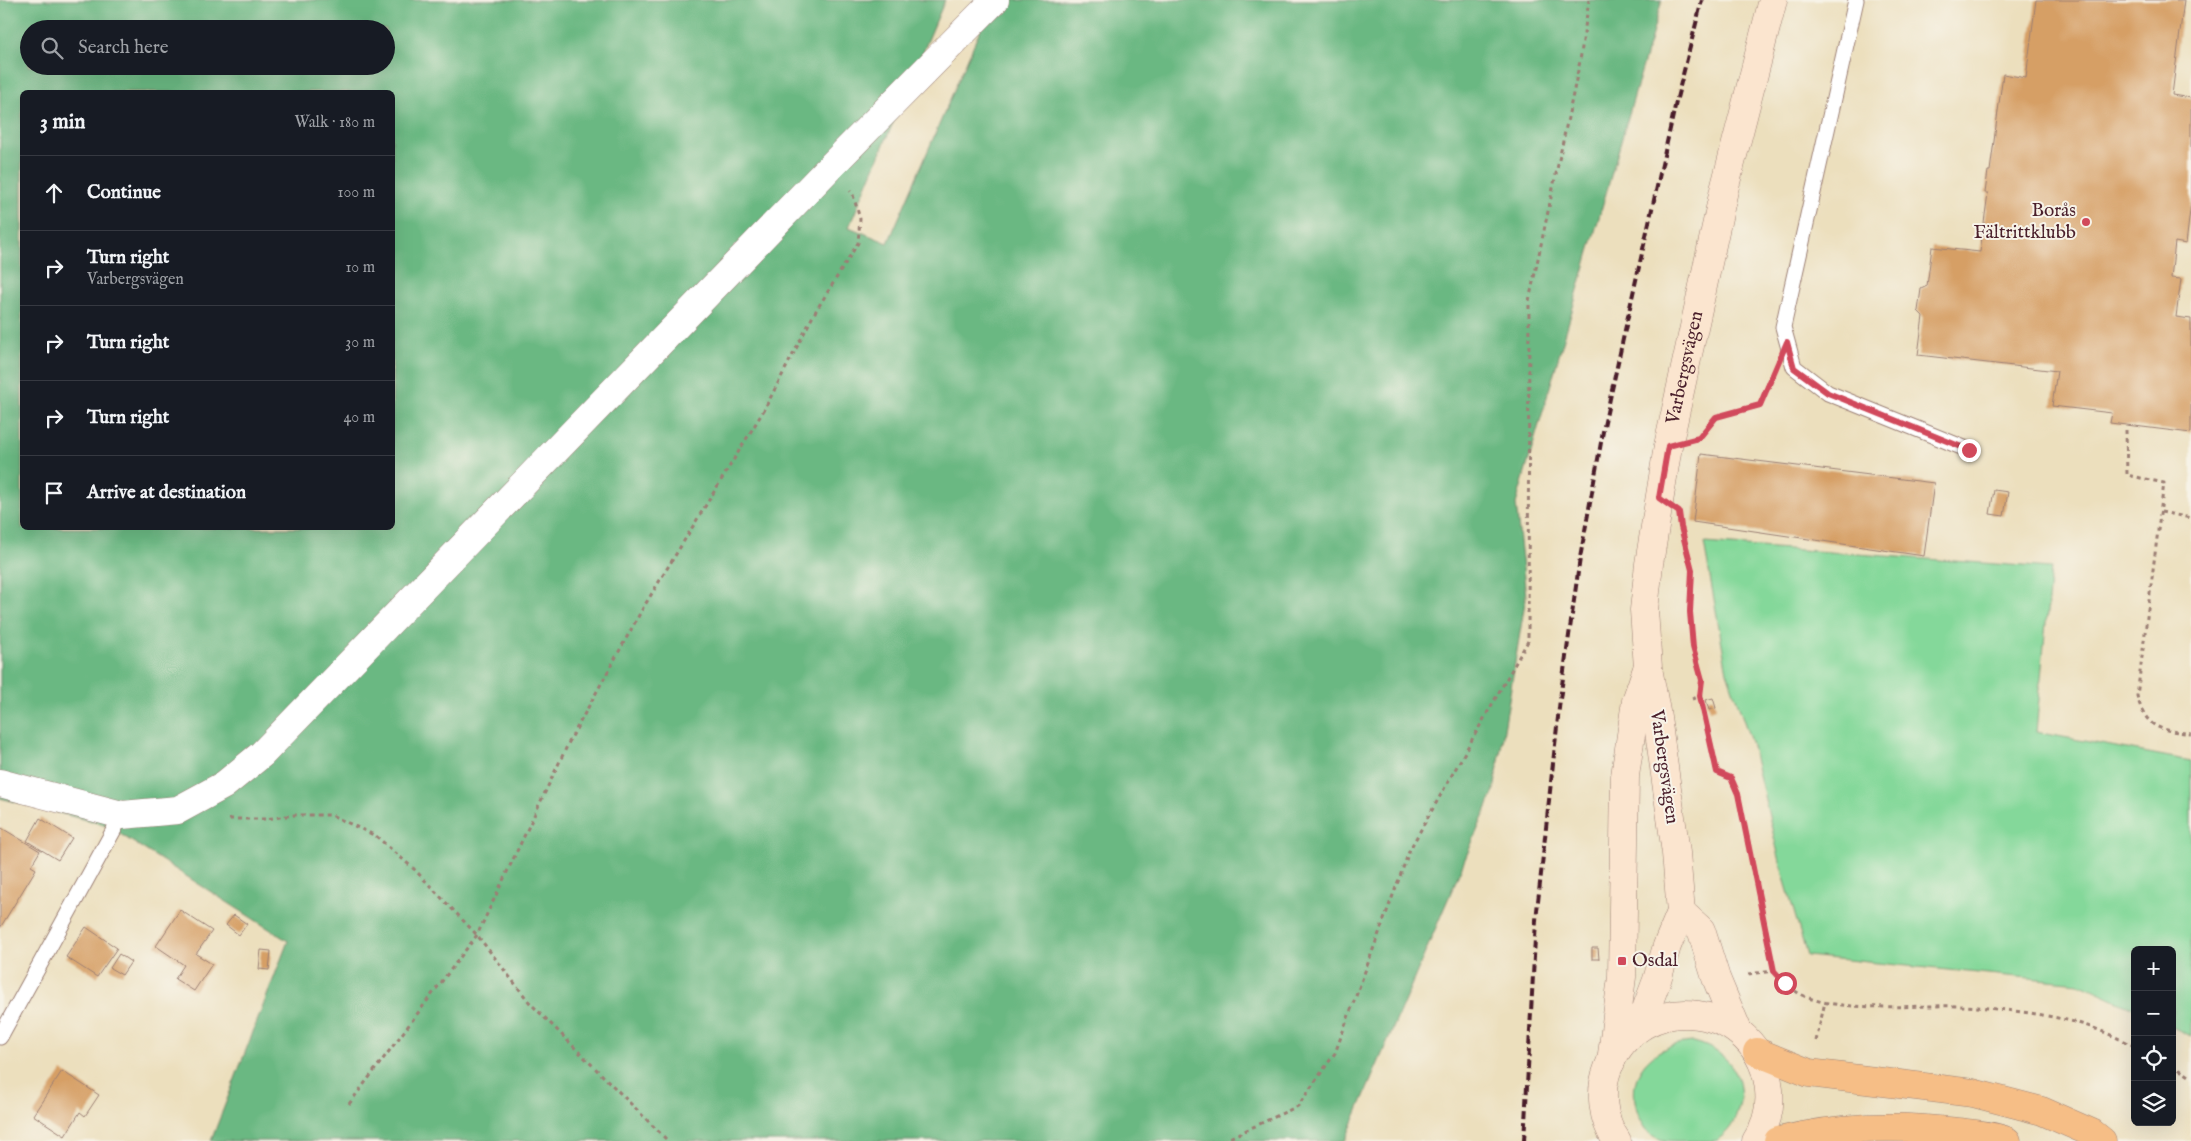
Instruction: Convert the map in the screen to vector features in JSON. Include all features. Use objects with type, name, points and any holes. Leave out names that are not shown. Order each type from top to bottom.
[{"type":"main road","name":"Varbergsvägen","points":[[1639,1028],[1657,980],[1666,946],[1681,912],[1676,853],[1657,717],[1648,668],[1644,610],[1649,564],[1668,446],[1724,190],[1772,0]]},
{"type":"main road","points":[[1611,1062],[1622,977],[1626,776],[1636,701],[1648,668]]},
{"type":"main road","points":[[1681,912],[1701,930],[1716,978],[1738,1032]]},
{"type":"main road","points":[[1617,1141],[1608,1125],[1603,1100],[1606,1074],[1611,1062],[1623,1043],[1639,1028],[1663,1016],[1690,1013],[1715,1018],[1738,1032],[1757,1052],[1766,1072],[1769,1095],[1767,1118],[1756,1141]]},
{"type":"main road","points":[[1757,1052],[1809,1073],[1973,1093],[2033,1108],[2092,1133],[2102,1141]]},
{"type":"main road","points":[[1778,1141],[1811,1133],[1863,1126],[1936,1130],[1997,1137],[2007,1141]]},
{"type":"street","points":[[0,783],[122,815],[178,810],[224,785],[262,754],[831,166],[995,0]]},
{"type":"lane","points":[[1856,0],[1782,328],[1794,368],[1828,393],[1969,450]]},
{"type":"lane","points":[[0,1037],[122,815]]},
{"type":"path","points":[[1223,1141],[1298,1106],[1335,1053],[1410,849],[1528,642],[1529,301],[1580,61],[1589,0]]},
{"type":"path","points":[[349,1104],[477,935],[569,742],[644,608],[764,410],[814,314],[858,243],[860,219],[853,195],[831,166]]},
{"type":"path","points":[[1668,446],[1699,438],[1716,417],[1760,405],[1787,342]]},
{"type":"path","points":[[2126,430],[2126,474],[2164,483],[2138,696],[2143,714],[2156,726],[2191,734]]},
{"type":"path","points":[[2161,512],[2191,518]]},
{"type":"path","points":[[1683,536],[1692,570],[1690,612],[1693,647],[1702,680],[1700,696],[1717,772],[1731,778],[1738,794],[1774,971],[1785,983],[1800,994],[1825,1002],[1863,1006],[1975,1007],[2048,1016],[2095,1029],[2131,1044]]},
{"type":"path","points":[[1692,699],[1700,696]]},
{"type":"path","points":[[224,819],[266,819],[294,815],[331,815],[376,836],[414,869],[477,935],[530,1003],[668,1141]]},
{"type":"path","points":[[2176,1068],[2191,1077]]},
{"type":"green space","points":[[0,0],[945,0],[849,227],[888,243],[993,0],[1662,0],[1516,504],[1526,596],[1494,791],[1345,1141],[211,1141],[288,941],[106,825],[0,798]]},
{"type":"green space","points":[[1704,543],[2051,568],[2036,732],[2191,761],[2191,1036],[2176,1029],[2176,946],[2131,946],[2131,1007],[2079,983],[1807,956],[1783,874],[1751,742],[1727,672]]},
{"type":"green space","points":[[1694,1042],[1708,1047],[1719,1054],[1735,1072],[1739,1083],[1738,1109],[1730,1128],[1717,1140],[1662,1140],[1649,1133],[1642,1122],[1636,1106],[1634,1092],[1637,1078],[1643,1067],[1663,1049],[1678,1044]]},
{"type":"building","name":"Borås Fältrittklubb","points":[[2036,0],[2184,0],[2172,95],[2191,98],[2191,202],[2186,244],[2175,242],[2171,278],[2181,279],[2176,317],[2191,319],[2191,433],[2110,423],[2112,413],[2052,406],[2057,371],[1918,355],[1923,316],[1918,311],[1921,289],[1927,286],[1932,247],[1980,252],[1988,193],[1985,193],[1988,171],[1990,171],[2003,74],[2026,78]]},
{"type":"building","points":[[1701,454],[1934,483],[1924,556],[1693,522]]},
{"type":"building","points":[[1994,490],[2008,492],[2004,516],[1990,514]]},
{"type":"building","points":[[1713,698],[1716,708],[1709,710],[1706,700]]},
{"type":"building","points":[[40,818],[72,838],[58,860],[27,841]]},
{"type":"building","points":[[0,827],[40,851],[31,866],[36,869],[0,928]]},
{"type":"building","points":[[180,910],[212,931],[196,954],[212,964],[194,991],[175,979],[184,965],[156,946]]},
{"type":"building","points":[[234,915],[247,924],[239,935],[226,925]]},
{"type":"building","points":[[86,927],[117,948],[97,977],[66,957]]},
{"type":"building","points":[[1592,948],[1598,948],[1599,959],[1592,959]]},
{"type":"building","points":[[261,950],[271,951],[269,970],[259,969]]},
{"type":"building","points":[[119,954],[131,962],[122,975],[110,968]]},
{"type":"building","points":[[62,1071],[99,1095],[85,1116],[80,1112],[65,1136],[33,1115]]},
{"type":"railway","points":[[1524,1141],[1536,920],[1560,699],[1580,558],[1604,426],[1676,102],[1702,0]]},
{"type":"place","name":"Borås Fältrittklubb","points":[[2086,222]]},
{"type":"place","name":"Osdal","points":[[1622,961]]},
{"type":"route","points":[[1785,983],[1774,971],[1738,794],[1731,778],[1717,772],[1700,696],[1702,680],[1693,647],[1690,612],[1692,570],[1679,512],[1659,498],[1668,446],[1699,438],[1716,417],[1760,405],[1787,342],[1794,368],[1828,393],[1969,450]]}]
